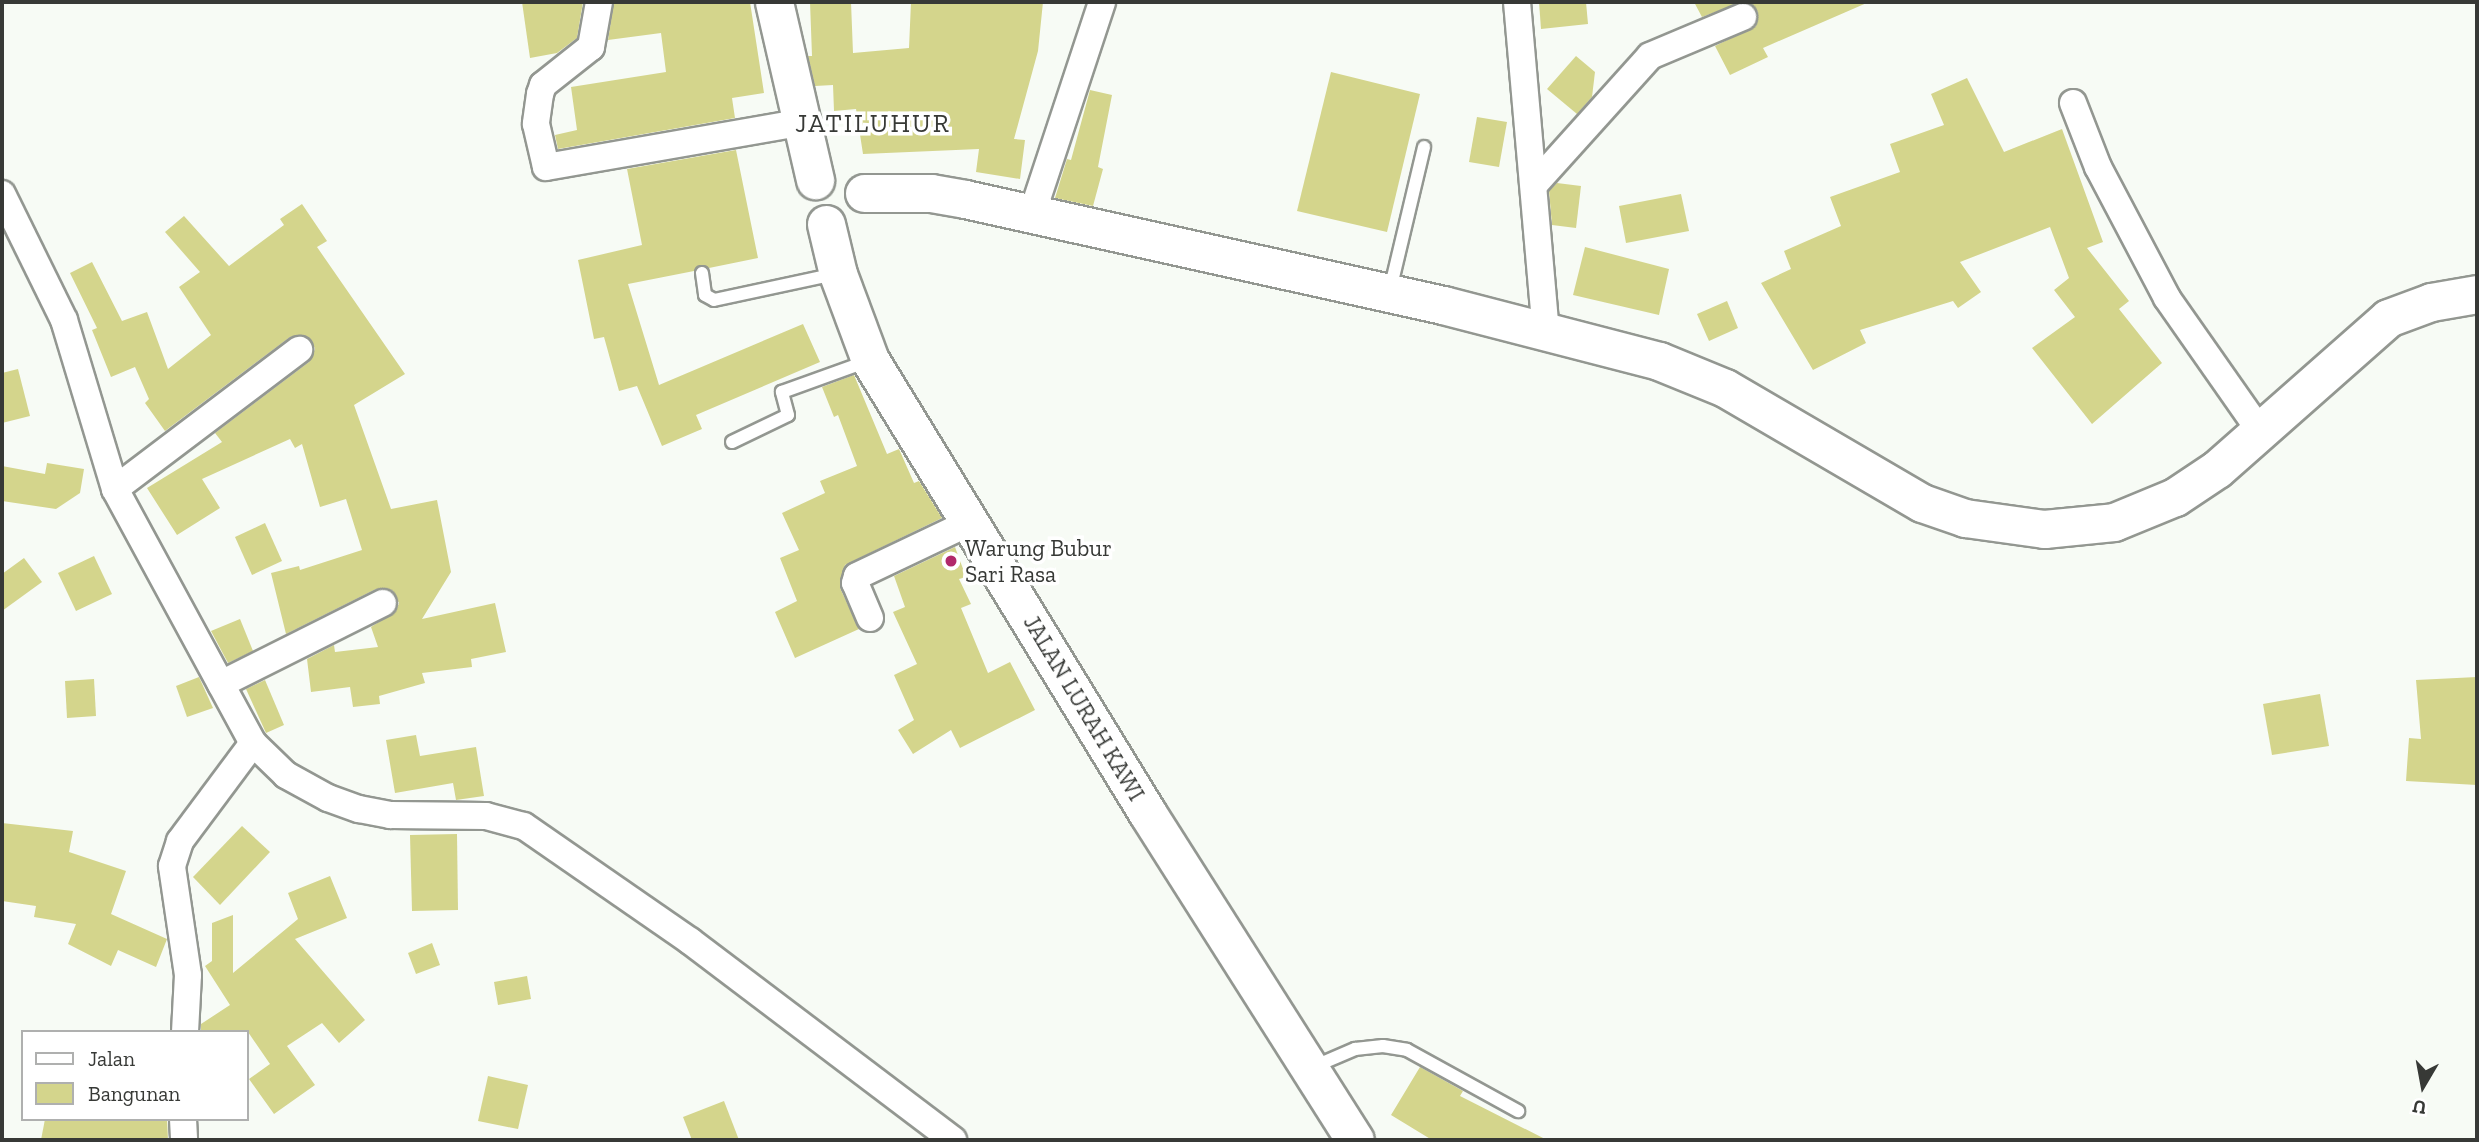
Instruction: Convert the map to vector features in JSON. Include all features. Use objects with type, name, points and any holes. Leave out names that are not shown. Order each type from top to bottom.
[{"type":"street","points":[[599,2],[591,47],[543,85],[536,124],[544,166],[555,169],[799,123]]},
{"type":"street","points":[[774,2],[799,123],[815,180],[809,205],[826,225],[841,226],[854,220],[863,208],[864,193],[857,179],[843,171],[828,171],[815,180]]},
{"type":"street","points":[[1031,217],[1102,2]]},
{"type":"street","points":[[1517,2],[1546,332]]},
{"type":"street","points":[[1534,185],[1650,56],[1743,17]]},
{"type":"street","points":[[2073,103],[2098,167],[2167,298],[2261,432]]},
{"type":"street","points":[[864,193],[931,193],[1546,332],[1695,374],[1793,427],[1886,486],[1965,518],[2005,525],[2079,527],[2145,511],[2197,484],[2261,432],[2334,361],[2388,318],[2431,302],[2477,294]]},
{"type":"street","points":[[2,194],[64,320],[115,489],[253,743],[286,775],[328,798],[359,809],[390,816],[486,816],[524,826],[690,941],[954,1140]]},
{"type":"street","name":"JALAN LURAH KAWI","points":[[826,225],[838,274],[870,360],[972,521],[1148,814],[1355,1140]]},
{"type":"street","points":[[115,489],[299,350]]},
{"type":"street","points":[[870,618],[855,583],[858,576],[972,521]]},
{"type":"street","points":[[221,684],[383,603]]},
{"type":"street","points":[[185,1030],[188,975],[173,888],[175,852],[253,743]]},
{"type":"street","points":[[183,1121],[184,1140]]},
{"type":"lane","points":[[1389,295],[1423,147]]},
{"type":"lane","points":[[702,273],[705,295],[715,300],[838,274]]},
{"type":"lane","points":[[732,442],[788,415],[782,392],[870,360]]},
{"type":"lane","points":[[1310,1068],[1355,1049],[1384,1046],[1407,1050],[1518,1111]]},
{"type":"building","points":[[522,2],[583,2],[577,38],[557,53],[530,58]]},
{"type":"building","points":[[614,2],[750,2],[764,93],[732,98],[735,118],[558,149],[555,135],[577,130],[571,87],[666,72],[661,33],[608,40]]},
{"type":"building","points":[[810,2],[851,2],[853,53],[909,48],[911,2],[1043,2],[1038,51],[1014,139],[1025,140],[1020,179],[976,172],[979,149],[863,154],[856,109],[834,111],[833,85],[815,86],[808,56],[812,56]]},
{"type":"building","points":[[1539,2],[1586,2],[1588,24],[1541,29]]},
{"type":"building","points":[[1694,2],[1742,2],[1702,17]]},
{"type":"building","points":[[1746,2],[1869,2],[1763,48],[1768,57],[1730,75],[1715,46],[1756,26],[1758,12]]},
{"type":"building","points":[[1576,56],[1595,72],[1592,97],[1577,114],[1547,89]]},
{"type":"building","points":[[1331,72],[1420,94],[1387,232],[1297,211]]},
{"type":"building","points":[[1967,78],[2004,152],[2062,129],[2103,242],[2087,248],[2129,301],[2119,309],[2162,363],[2092,424],[2032,348],[2075,317],[2054,290],[2069,278],[2050,227],[1960,262],[1981,292],[1958,308],[1953,301],[1860,330],[1866,343],[1813,370],[1761,283],[1791,269],[1784,251],[1841,226],[1830,197],[1900,172],[1890,144],[1944,125],[1931,94]]},
{"type":"building","points":[[1090,90],[1112,95],[1098,167],[1103,169],[1093,206],[1055,198],[1067,159],[1071,160]]},
{"type":"building","points":[[1477,117],[1507,122],[1499,167],[1469,162]]},
{"type":"building","points":[[736,150],[758,258],[709,268],[700,265],[694,271],[628,284],[659,385],[803,324],[820,362],[696,415],[702,429],[662,446],[637,386],[619,391],[604,337],[594,339],[578,260],[642,245],[627,169]]},
{"type":"building","points":[[1557,183],[1581,186],[1576,228],[1552,225],[1549,191]]},
{"type":"building","points":[[1681,194],[1689,231],[1626,243],[1619,206]]},
{"type":"building","points":[[302,204],[327,241],[317,247],[405,374],[354,405],[391,509],[437,500],[451,572],[422,619],[495,603],[506,652],[471,659],[472,667],[422,673],[425,683],[379,696],[380,704],[353,707],[350,687],[311,692],[307,659],[334,645],[335,652],[378,647],[371,627],[396,611],[399,603],[392,590],[376,589],[286,634],[271,573],[299,566],[300,570],[362,550],[346,499],[320,507],[302,444],[295,448],[290,439],[202,479],[220,508],[177,535],[147,488],[222,442],[215,433],[309,362],[315,349],[312,341],[304,335],[290,337],[165,431],[145,403],[149,399],[135,367],[111,377],[92,330],[97,328],[70,273],[92,262],[122,321],[147,312],[168,369],[211,335],[179,287],[200,272],[165,232],[184,216],[229,266],[284,225],[280,219]]},
{"type":"building","points":[[1585,247],[1669,269],[1659,315],[1573,295]]},
{"type":"building","points":[[1727,301],[1738,328],[1709,341],[1697,314]]},
{"type":"building","points":[[18,369],[30,416],[2,423],[2,373]]},
{"type":"building","points":[[854,375],[887,454],[899,449],[914,483],[919,481],[942,518],[845,565],[840,588],[859,629],[795,658],[775,612],[797,601],[780,558],[799,550],[782,513],[825,493],[820,481],[857,466],[838,415],[834,417],[822,387]]},
{"type":"building","points":[[47,463],[84,469],[80,493],[56,509],[2,501],[2,466],[45,474]]},
{"type":"building","points":[[265,523],[282,561],[252,575],[235,537]]},
{"type":"building","points":[[955,547],[966,577],[959,579],[971,604],[961,608],[988,673],[1010,662],[1035,710],[960,748],[951,730],[913,754],[898,730],[914,720],[894,675],[917,664],[893,612],[905,607],[894,576]]},
{"type":"building","points":[[94,556],[112,594],[76,611],[58,573]]},
{"type":"building","points":[[24,558],[42,582],[2,611],[2,574]]},
{"type":"building","points":[[240,619],[253,651],[228,663],[211,631]]},
{"type":"building","points":[[199,677],[213,708],[187,717],[176,686]]},
{"type":"building","points":[[2477,677],[2477,785],[2406,781],[2409,738],[2421,739],[2416,680]]},
{"type":"building","points":[[94,679],[96,716],[67,718],[65,681]]},
{"type":"building","points":[[265,680],[284,725],[266,733],[246,689]]},
{"type":"building","points":[[2320,694],[2329,746],[2272,755],[2263,704]]},
{"type":"building","points":[[416,735],[420,756],[476,747],[484,796],[456,800],[453,783],[395,793],[386,740]]},
{"type":"building","points":[[2,823],[73,831],[69,852],[126,871],[111,914],[167,939],[156,967],[118,950],[111,966],[68,944],[76,924],[34,917],[36,906],[2,901]]},
{"type":"building","points":[[242,826],[270,852],[220,905],[193,877]]},
{"type":"building","points":[[457,834],[458,910],[412,911],[410,835]]},
{"type":"building","points":[[330,876],[347,918],[295,939],[365,1020],[339,1043],[322,1023],[287,1046],[315,1085],[274,1114],[249,1079],[270,1064],[248,1030],[201,1030],[201,1024],[230,1005],[205,966],[212,961],[212,923],[233,915],[233,973],[298,919],[288,893]]},
{"type":"building","points":[[432,943],[440,965],[416,974],[408,953]]},
{"type":"building","points":[[527,976],[531,999],[498,1005],[494,982]]},
{"type":"building","points":[[1420,1067],[1463,1091],[1460,1096],[1547,1140],[1432,1140],[1391,1115]]},
{"type":"building","points":[[488,1076],[528,1085],[518,1129],[478,1121]]},
{"type":"building","points":[[724,1101],[739,1140],[692,1140],[683,1117]]},
{"type":"building","points":[[45,1121],[167,1121],[168,1140],[41,1140]]},
{"type":"place","name":"Warung Bubur Sari Rasa","points":[[951,561]]},
{"type":"district","name":"JATILUHUR","points":[[873,124]]}]
